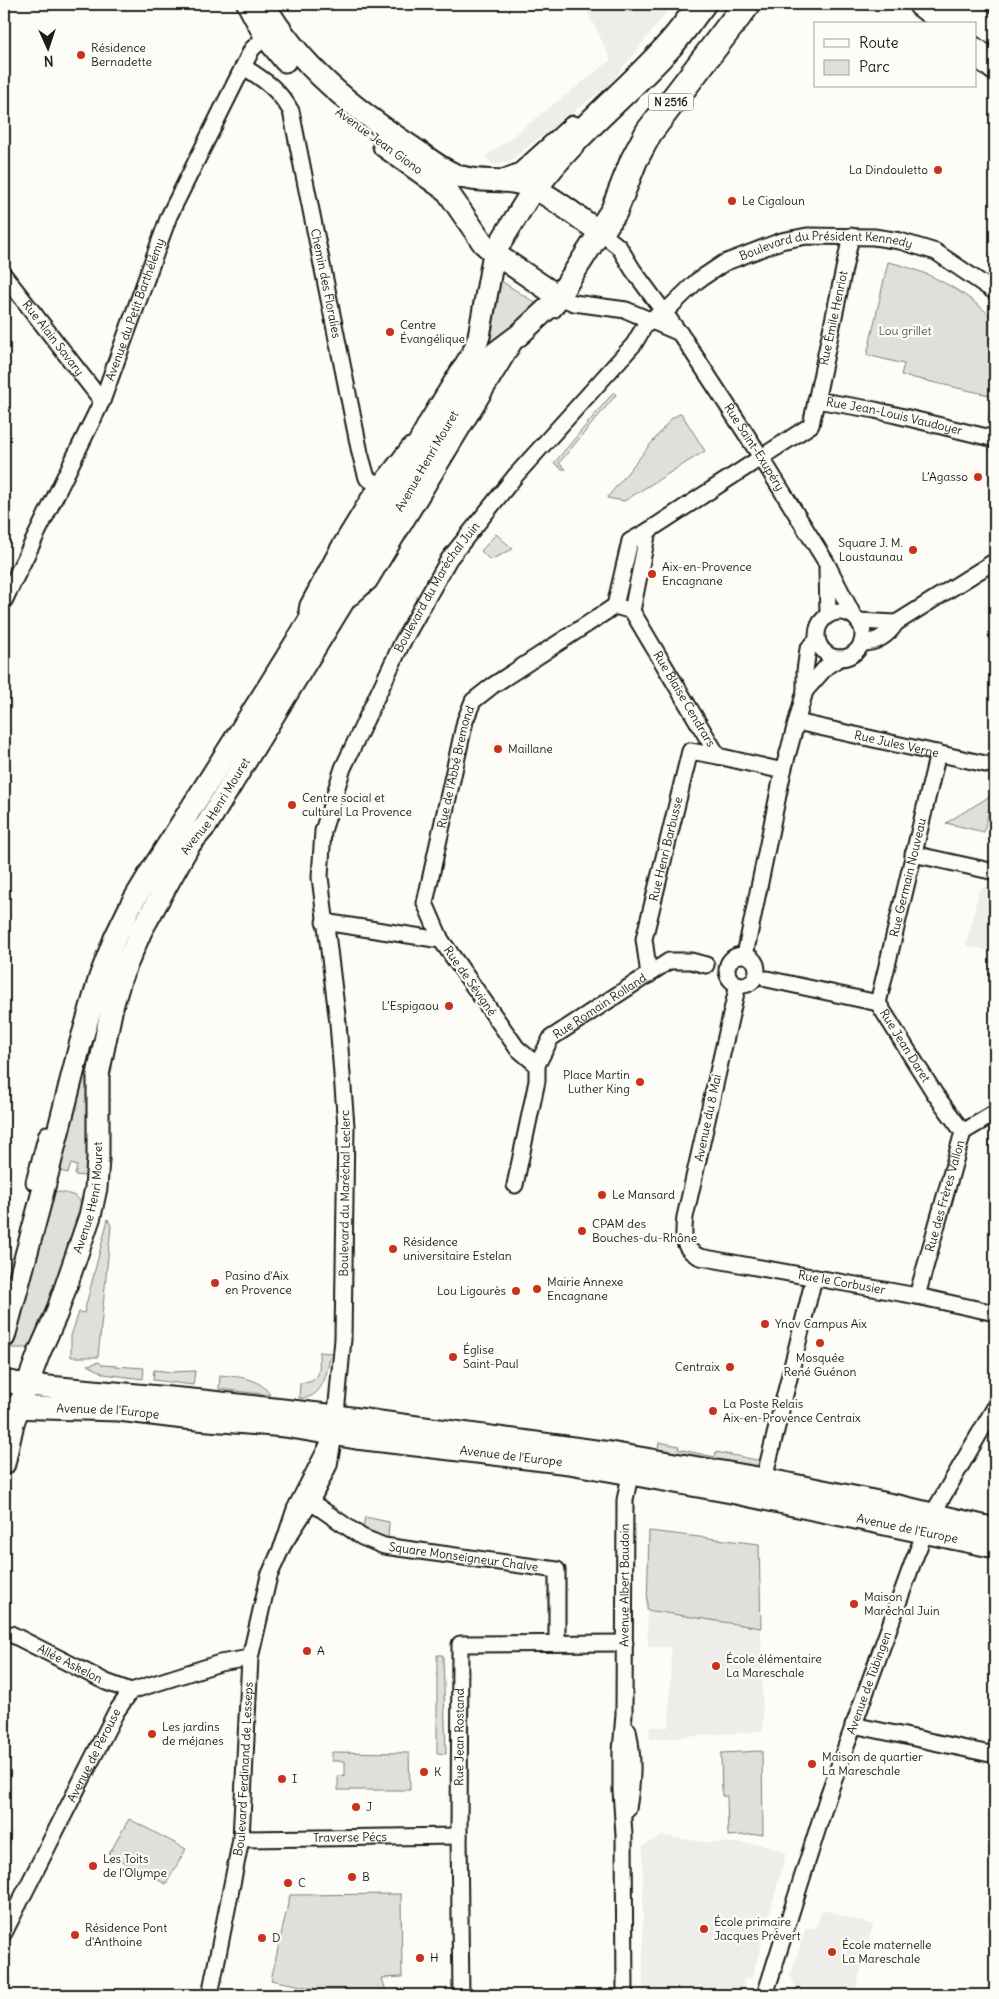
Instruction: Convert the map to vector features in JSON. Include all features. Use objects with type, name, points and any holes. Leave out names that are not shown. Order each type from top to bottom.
[{"type":"highway","points":[[534,188],[583,130],[669,46],[702,4]]},
{"type":"highway","name":"N 2516","points":[[600,232],[614,211],[634,160],[649,132],[747,4]]},
{"type":"highway","points":[[916,4],[938,22]]},
{"type":"highway","points":[[922,4],[946,22]]},
{"type":"highway","points":[[956,4],[995,32]]},
{"type":"highway","points":[[976,44],[995,58]]},
{"type":"highway","points":[[976,52],[995,67]]},
{"type":"main road","name":"Avenue Jean Giono","points":[[248,4],[268,31],[286,62],[338,114],[437,182],[446,191],[483,243],[494,253],[559,298]]},
{"type":"main road","name":"Avenue Jean Giono","points":[[264,4],[268,31],[297,53],[349,103],[399,138],[447,170],[461,177],[521,183],[534,188],[600,232]]},
{"type":"main road","points":[[503,181],[521,174],[572,128],[614,100]]},
{"type":"main road","points":[[494,253],[534,188]]},
{"type":"main road","name":"Avenue Henri Mouret","points":[[4,1464],[13,1423],[11,1408],[28,1385],[39,1353],[56,1315],[90,1216],[96,1188],[98,1160],[98,1075],[112,1007],[121,977],[141,931],[189,845],[207,824],[336,612],[391,493],[477,374],[495,353],[519,335],[548,308],[552,307],[600,232]]},
{"type":"main road","name":"Avenue Henri Mouret","points":[[4,1336],[80,1045],[100,977],[131,905],[304,627],[391,493],[430,422],[474,351],[479,336],[494,253]]},
{"type":"main road","name":"Avenue de l'Europe","points":[[4,1381],[28,1385],[203,1401],[335,1426]]},
{"type":"main road","name":"Avenue de l'Europe","points":[[11,1408],[119,1410],[184,1418],[285,1426],[335,1426],[524,1441],[632,1466],[731,1492],[929,1523],[995,1529]]},
{"type":"main road","name":"Avenue de l'Europe","points":[[632,1466],[764,1479],[898,1506],[929,1523],[995,1547]]},
{"type":"street","name":"Avenue du Petit Barthélémy","points":[[4,602],[102,401],[169,216],[252,49],[268,31]]},
{"type":"street","name":"Chemin des Floralies","points":[[244,67],[271,84],[282,95],[291,111],[360,453],[368,478],[391,493]]},
{"type":"street","name":"Rue Saint-Exupéry","points":[[600,232],[619,247],[633,270],[680,333],[762,457],[826,562],[856,618]]},
{"type":"street","name":"Boulevard du Président Kennedy","points":[[665,312],[697,281],[724,263],[781,241],[807,236],[874,237],[900,241],[936,252],[995,292]]},
{"type":"street","name":"Rue Émile Henriot","points":[[816,400],[851,236]]},
{"type":"street","name":"Rue Alain Savary","points":[[4,275],[102,401]]},
{"type":"street","points":[[559,298],[574,303],[626,310],[680,333]]},
{"type":"street","points":[[648,320],[665,312]]},
{"type":"street","name":"Boulevard du Maréchal Juin","points":[[324,922],[320,877],[323,831],[343,768],[402,643],[449,559],[516,476],[634,344],[648,320]]},
{"type":"street","points":[[336,612],[369,582],[519,335]]},
{"type":"street","name":"Rue Jean-Louis Vaudoyer","points":[[762,457],[811,425],[816,400],[874,410],[995,439]]},
{"type":"street","points":[[648,531],[632,611],[615,606],[630,541],[762,457]]},
{"type":"street","points":[[862,643],[873,643],[890,632],[896,622],[995,561]]},
{"type":"street","name":"Rue Saint-Exupéry","points":[[826,562],[828,614]]},
{"type":"street","name":"Rue de l'Abbé Bremond","points":[[441,940],[425,903],[466,720],[473,701],[492,686],[615,606]]},
{"type":"street","name":"Rue Blaise Cendrars","points":[[632,611],[718,756],[783,771]]},
{"type":"street","points":[[840,658],[826,653],[817,640],[818,626],[828,614],[839,611],[856,618],[896,622]]},
{"type":"street","points":[[805,691],[827,666],[840,658],[848,657],[862,643],[862,627],[856,618]]},
{"type":"street","points":[[783,771],[805,691],[808,649],[817,640]]},
{"type":"street","name":"Rue Jules Verne","points":[[797,722],[990,765],[995,761]]},
{"type":"street","name":"Rue Henri Barbusse","points":[[649,975],[644,939],[690,751],[718,756]]},
{"type":"street","name":"Rue Germain Nouveau","points":[[878,1003],[938,753]]},
{"type":"street","name":"Avenue du 8 Mai","points":[[688,1251],[683,1230],[685,1217],[738,984],[729,976],[727,968],[728,964],[735,957],[745,955],[783,771]]},
{"type":"street","points":[[914,854],[995,872]]},
{"type":"street","name":"Rue de Sévigné","points":[[324,922],[441,940],[517,1048],[537,1065]]},
{"type":"street","name":"Boulevard du Maréchal Leclerc","points":[[324,922],[338,1023],[346,1126],[343,1338],[335,1426]]},
{"type":"street","name":"Rue Romain Rolland","points":[[516,1185],[537,1081],[537,1065],[551,1038],[669,961],[691,961],[706,965]]},
{"type":"street","points":[[34,1182],[90,991],[100,977]]},
{"type":"street","name":"Rue Jean Daret","points":[[767,978],[878,1003],[934,1094],[963,1132]]},
{"type":"street","name":"Rue des Frères Vallon","points":[[918,1296],[963,1132],[995,1113]]},
{"type":"street","name":"Rue le Corbusier","points":[[688,1251],[700,1257],[918,1296],[995,1313]]},
{"type":"street","points":[[764,1479],[814,1278]]},
{"type":"street","name":"Avenue de Tübingen","points":[[765,1995],[825,1805],[929,1523],[995,1407]]},
{"type":"street","name":"Boulevard Ferdinand de Lesseps","points":[[283,1545],[311,1502],[329,1465],[335,1426]]},
{"type":"street","name":"Boulevard Ferdinand de Lesseps","points":[[210,1995],[240,1839],[250,1658],[269,1576],[283,1545],[295,1509],[335,1426]]},
{"type":"street","name":"Avenue Albert Baudoin","points":[[624,1995],[624,1835],[634,1777],[632,1751],[624,1714],[625,1500],[632,1466]]},
{"type":"street","name":"Square Monseigneur Chalve","points":[[311,1502],[362,1537],[384,1546],[557,1570],[557,1642]]},
{"type":"street","name":"Allée Askelon","points":[[12,1634],[106,1682],[131,1691]]},
{"type":"street","name":"Rue Jean Rostand","points":[[461,1995],[459,1836],[460,1644],[624,1643]]},
{"type":"street","points":[[131,1691],[220,1663],[250,1658]]},
{"type":"street","name":"Avenue de Pérouse","points":[[4,1933],[116,1712],[131,1691]]},
{"type":"street","points":[[853,1726],[995,1755]]},
{"type":"street","name":"Traverse Pécs","points":[[240,1839],[459,1836]]},
{"type":"shaded area","points":[[584,4],[673,4],[611,83],[507,163],[493,165],[486,157],[611,60]]},
{"type":"shaded area","points":[[995,883],[995,952],[966,946],[979,890]]},
{"type":"shaded area","name":"École élémentaire La Mareschale","points":[[647,1610],[761,1628],[763,1731],[650,1739],[649,1727],[669,1727],[671,1647],[648,1647]]},
{"type":"shaded area","name":"École primaire Jacques Prévert","points":[[662,1836],[705,1842],[761,1844],[786,1853],[752,1978],[744,1979],[743,1995],[643,1995],[643,1846]]},
{"type":"shaded area","name":"École maternelle La Mareschale","points":[[822,1909],[873,1925],[854,1995],[798,1995],[791,1975],[805,1929],[816,1927]]},
{"type":"green space","name":"Lou grillet","points":[[888,262],[918,271],[959,291],[995,320],[995,422],[988,420],[993,396],[901,375],[904,364],[867,355]]},
{"type":"green space","points":[[501,281],[542,307],[488,346],[491,338]]},
{"type":"green space","points":[[614,392],[616,395],[559,463],[566,469],[562,469],[554,463]]},
{"type":"green space","points":[[681,413],[705,451],[624,501],[607,498],[671,419]]},
{"type":"green space","points":[[381,518],[125,951],[87,1174],[84,1176],[75,1175],[77,1166],[71,1164],[68,1173],[59,1171],[100,1010],[128,933],[147,898]]},
{"type":"green space","points":[[496,534],[513,549],[490,560],[481,551]]},
{"type":"green space","points":[[992,795],[984,832],[946,823]]},
{"type":"green space","points":[[54,1191],[70,1194],[78,1199],[81,1207],[80,1223],[29,1348],[9,1348]]},
{"type":"green space","points":[[108,1219],[111,1226],[98,1357],[71,1357],[71,1336],[79,1312],[84,1313]]},
{"type":"green space","points":[[319,1352],[331,1353],[323,1383],[314,1394],[299,1398],[300,1383],[313,1381],[318,1374]]},
{"type":"green space","points":[[99,1362],[102,1365],[144,1368],[143,1379],[104,1374],[88,1365]]},
{"type":"green space","points":[[154,1370],[172,1372],[195,1371],[193,1385],[153,1380]]},
{"type":"green space","points":[[220,1375],[241,1377],[255,1381],[266,1389],[270,1395],[219,1389]]},
{"type":"green space","points":[[659,1442],[679,1446],[678,1449],[715,1457],[716,1452],[762,1461],[760,1470],[658,1450]]},
{"type":"green space","points":[[365,1517],[389,1522],[388,1540],[363,1528]]},
{"type":"green space","points":[[649,1531],[759,1544],[761,1628],[647,1610]]},
{"type":"green space","points":[[437,1655],[443,1655],[446,1754],[437,1753]]},
{"type":"green space","points":[[762,1751],[763,1834],[728,1836],[727,1796],[722,1796],[721,1753]]},
{"type":"green space","points":[[332,1752],[409,1753],[410,1790],[338,1790],[338,1776],[345,1775],[345,1761],[332,1761]]},
{"type":"green space","points":[[129,1819],[186,1849],[166,1884],[109,1854]]},
{"type":"green space","points":[[401,1894],[402,1977],[382,1978],[386,1991],[326,1991],[271,1980],[290,1895]]},
{"type":"place","name":"Résidence Bernadette","points":[[81,55]]},
{"type":"place","name":"La Dindouletto","points":[[938,170]]},
{"type":"place","name":"Le Cigaloun","points":[[732,201]]},
{"type":"place","name":"Centre Évangélique","points":[[390,332]]},
{"type":"place","name":"L’Agasso","points":[[978,477]]},
{"type":"place","name":"Square J. M. Loustaunau","points":[[913,550]]},
{"type":"place","name":"Aix-en-Provence Encagnane","points":[[652,574]]},
{"type":"place","name":"Maillane","points":[[498,749]]},
{"type":"place","name":"Centre social et culturel La Provence","points":[[292,805]]},
{"type":"place","name":"L’Espigaou","points":[[449,1006]]},
{"type":"place","name":"Place Martin Luther King","points":[[640,1082]]},
{"type":"place","name":"Le Mansard","points":[[602,1195]]},
{"type":"place","name":"CPAM des Bouches-du-Rhône","points":[[582,1231]]},
{"type":"place","name":"Résidence universitaire Estelan","points":[[393,1249]]},
{"type":"place","name":"Pasino d'Aix en Provence","points":[[215,1283]]},
{"type":"place","name":"Mairie Annexe Encagnane","points":[[537,1289]]},
{"type":"place","name":"Lou Ligourès","points":[[516,1291]]},
{"type":"place","name":"Ynov Campus Aix","points":[[765,1324]]},
{"type":"place","name":"Mosquée René Guénon","points":[[820,1343]]},
{"type":"place","name":"Église Saint-Paul","points":[[453,1357]]},
{"type":"place","name":"Centraix","points":[[730,1367]]},
{"type":"place","name":"La Poste Relais Aix-en-Provence Centraix","points":[[713,1411]]},
{"type":"place","name":"Maison Maréchal Juin","points":[[854,1604]]},
{"type":"place","name":"A","points":[[307,1651]]},
{"type":"place","name":"École élémentaire La Mareschale","points":[[716,1666]]},
{"type":"place","name":"Les jardins de méjanes","points":[[152,1734]]},
{"type":"place","name":"Maison de quartier La Mareschale","points":[[812,1764]]},
{"type":"place","name":"K","points":[[424,1772]]},
{"type":"place","name":"I","points":[[282,1779]]},
{"type":"place","name":"J","points":[[356,1807]]},
{"type":"place","name":"Les Toits de l'Olympe","points":[[93,1866]]},
{"type":"place","name":"B","points":[[352,1877]]},
{"type":"place","name":"C","points":[[288,1883]]},
{"type":"place","name":"École primaire Jacques Prévert","points":[[704,1929]]},
{"type":"place","name":"Résidence Pont d'Anthoine","points":[[75,1935]]},
{"type":"place","name":"D","points":[[262,1938]]},
{"type":"place","name":"École maternelle La Mareschale","points":[[832,1952]]},
{"type":"place","name":"H","points":[[420,1958]]}]
